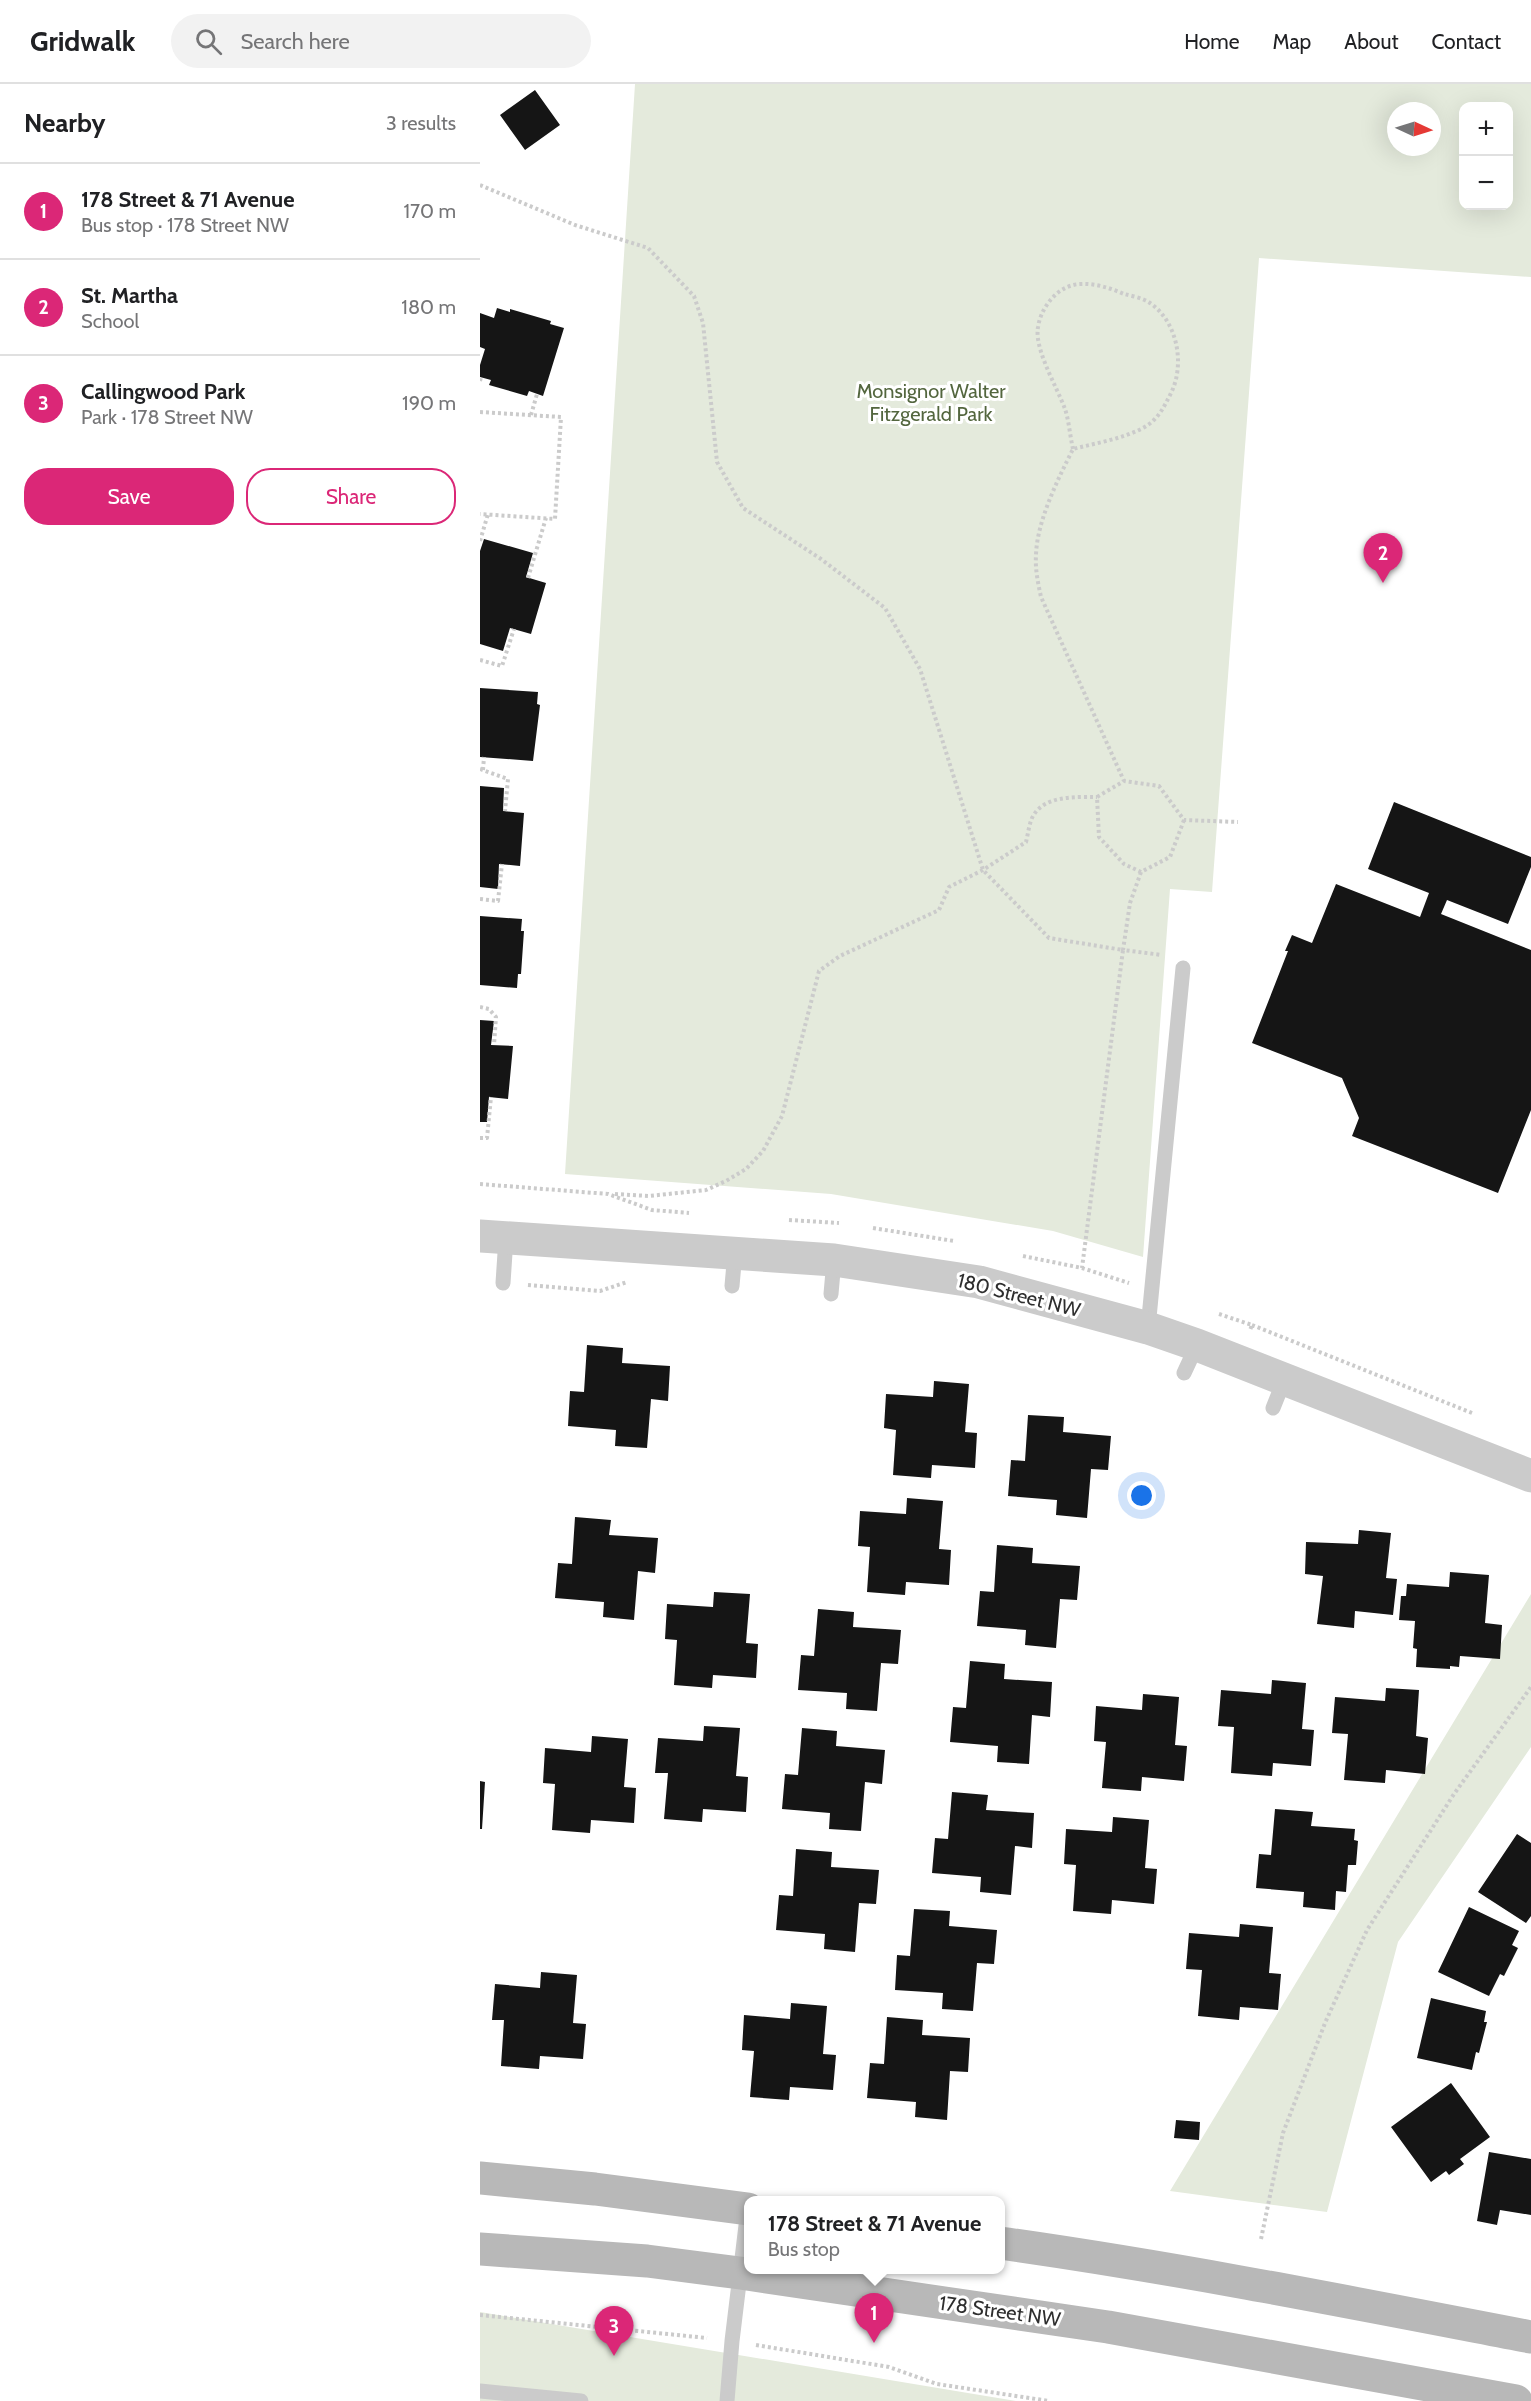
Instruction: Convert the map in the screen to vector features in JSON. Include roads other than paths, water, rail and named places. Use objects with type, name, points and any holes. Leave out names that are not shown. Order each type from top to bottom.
[{"type":"main road","points":[[480,2178],[605,2190],[744,2208]]},
{"type":"main road","points":[[1005,2245],[1106,2258],[1215,2277],[1531,2337]]},
{"type":"main road","name":"178 Street NW","points":[[480,2249],[647,2261],[744,2274]]},
{"type":"main road","name":"178 Street NW","points":[[747,2274],[1108,2328],[1516,2401]]},
{"type":"street","name":"180 Street NW","points":[[493,1237],[834,1260],[979,1282],[1148,1328],[1191,1359],[1285,1378],[1531,1476]]},
{"type":"lane","points":[[1148,1328],[1183,968]]},
{"type":"lane","points":[[493,1237],[503,1283]]},
{"type":"lane","points":[[732,1286],[735,1252]]},
{"type":"lane","points":[[831,1294],[834,1260]]},
{"type":"lane","points":[[1274,1408],[1285,1378]]},
{"type":"lane","points":[[727,2401],[744,2241]]},
{"type":"lane","points":[[480,2391],[581,2401]]},
{"type":"place","name":"St. Martha","points":[[1383,583]]},
{"type":"place","name":"178 Street & 71 Avenue","points":[[874,2343]]},
{"type":"place","name":"Callingwood Park","points":[[614,2356]]},
{"type":"park label","name":"Monsignor Walter Fitzgerald Park","points":[[931,402]]}]
